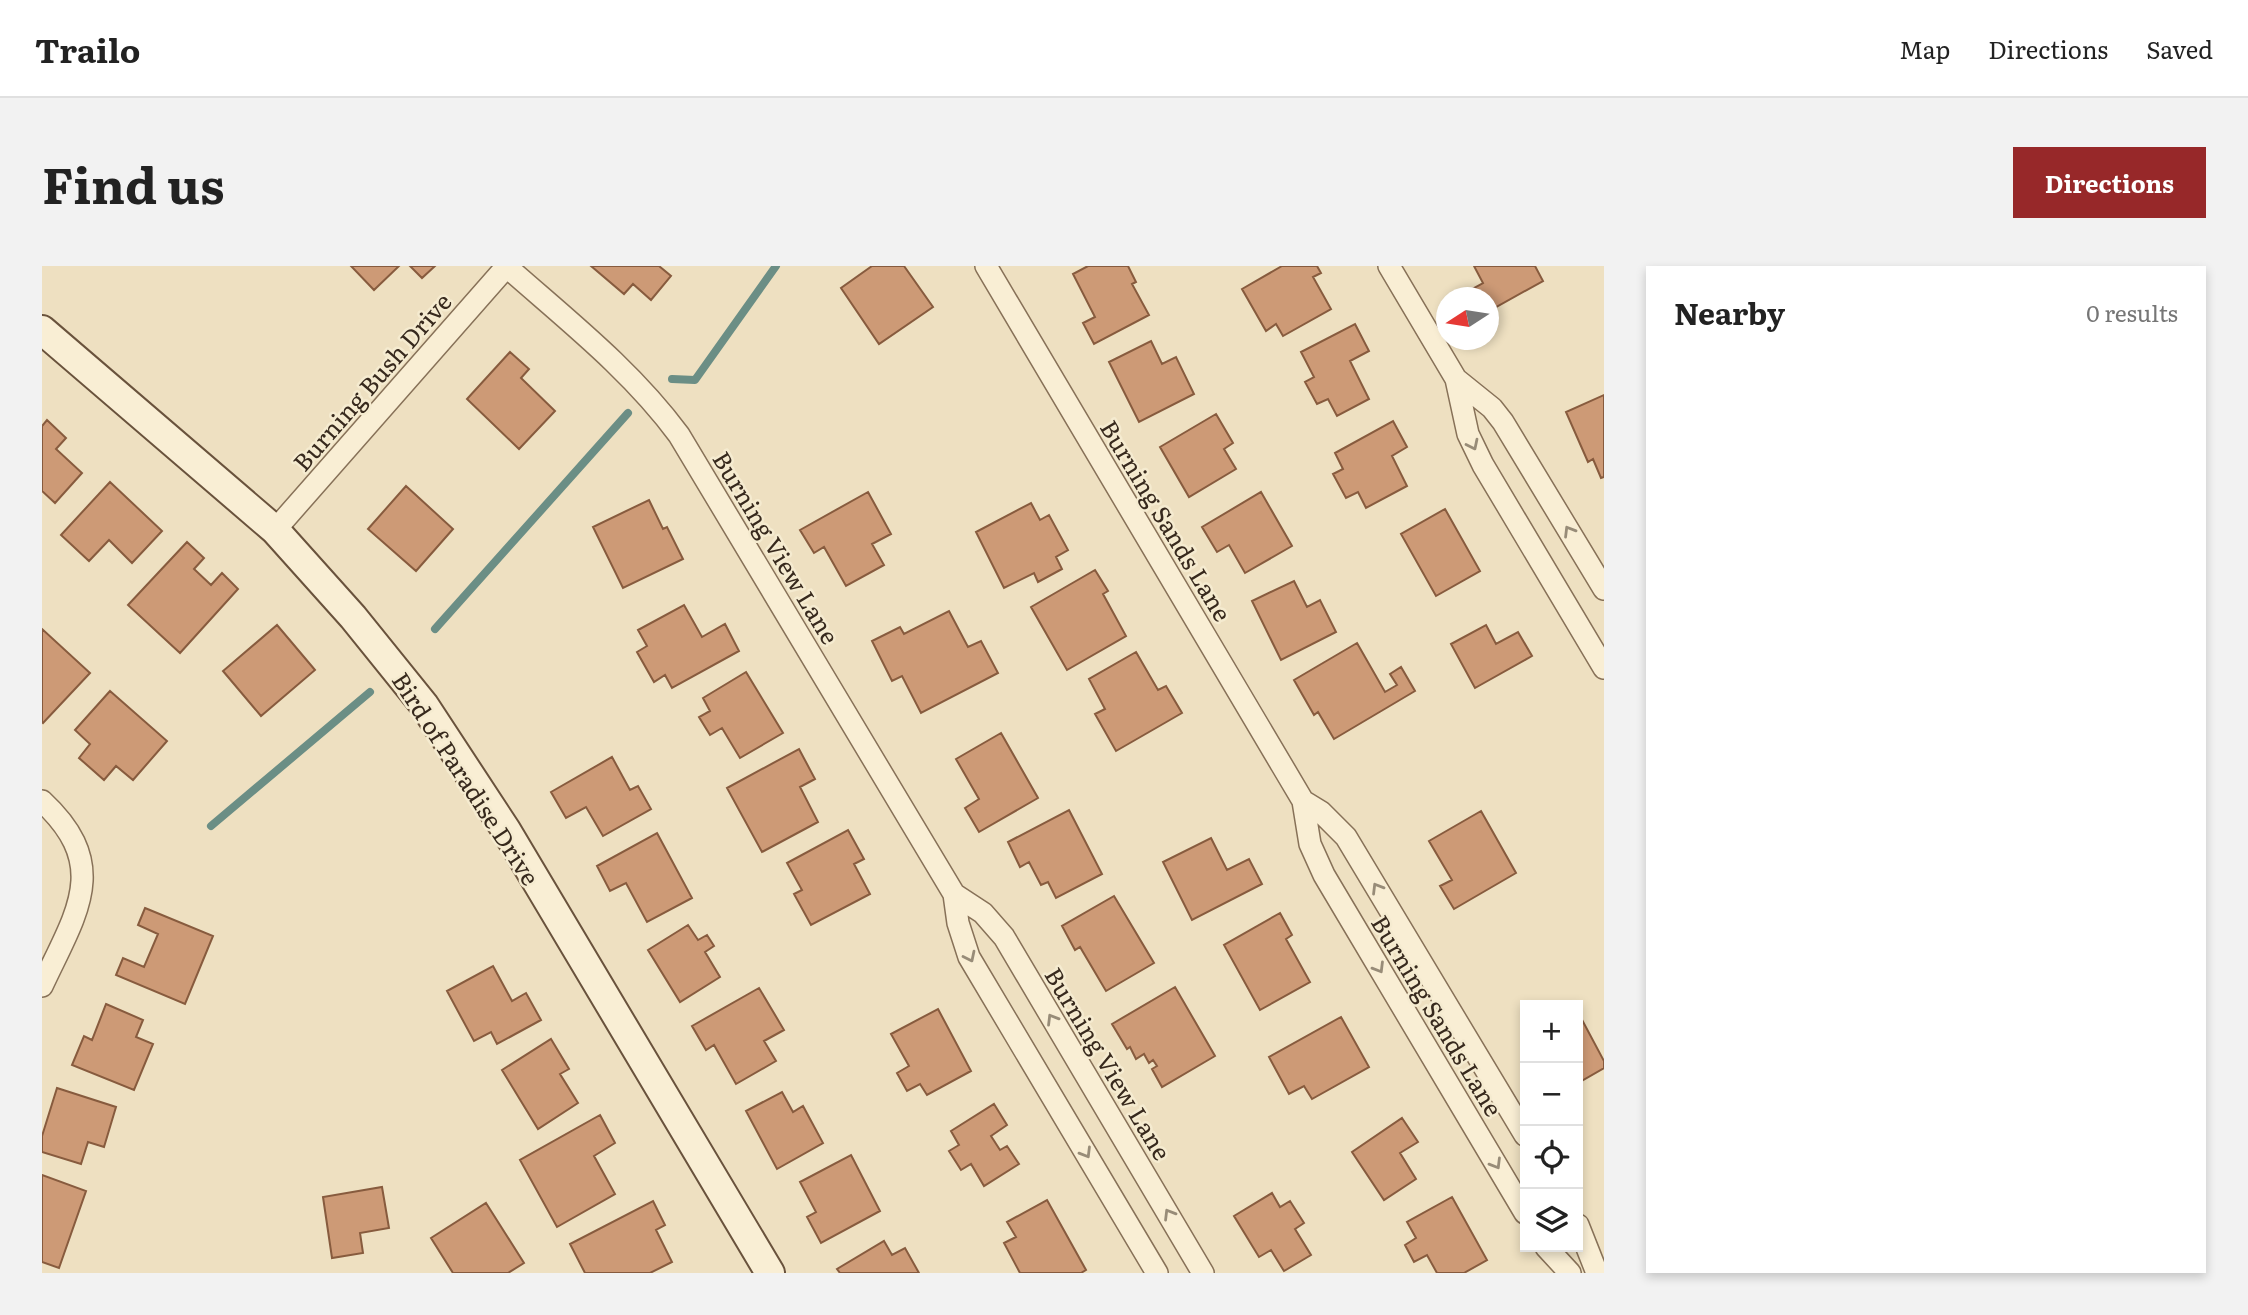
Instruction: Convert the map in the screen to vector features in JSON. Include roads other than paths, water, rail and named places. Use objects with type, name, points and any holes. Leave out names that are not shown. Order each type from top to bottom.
[{"type":"street","name":"Burning Sands Lane","points":[[986,266],[1304,801],[1310,844],[1324,876],[1520,1205]]},
{"type":"street","points":[[1388,266],[1456,379],[1492,408],[1503,422],[1604,589]]},
{"type":"street","name":"Burning Bush Drive","points":[[275,530],[507,267]]},
{"type":"street","name":"Burning View Lane","points":[[507,267],[640,386],[679,435],[954,894],[963,941],[974,965],[1157,1273]]},
{"type":"street","name":"Bird of Paradise Drive","points":[[42,330],[275,530],[316,573],[424,705],[506,830],[770,1273]]},
{"type":"street","points":[[1456,379],[1464,422],[1479,456],[1604,668]]},
{"type":"street","points":[[42,801],[72,835],[82,858],[83,884],[76,911],[42,986]]},
{"type":"street","name":"Burning Sands Lane","points":[[1304,801],[1337,825],[1346,837],[1520,1127]]},
{"type":"street","name":"Burning View Lane","points":[[954,894],[983,913],[1004,937],[1203,1273]]},
{"type":"street","points":[[1583,1237],[1598,1273]]},
{"type":"street","points":[[1551,1252],[1570,1273]]},
{"type":"waterway","points":[[672,379],[695,380],[776,266]]},
{"type":"waterway","points":[[435,629],[628,413]]},
{"type":"waterway","points":[[211,826],[370,692]]}]
